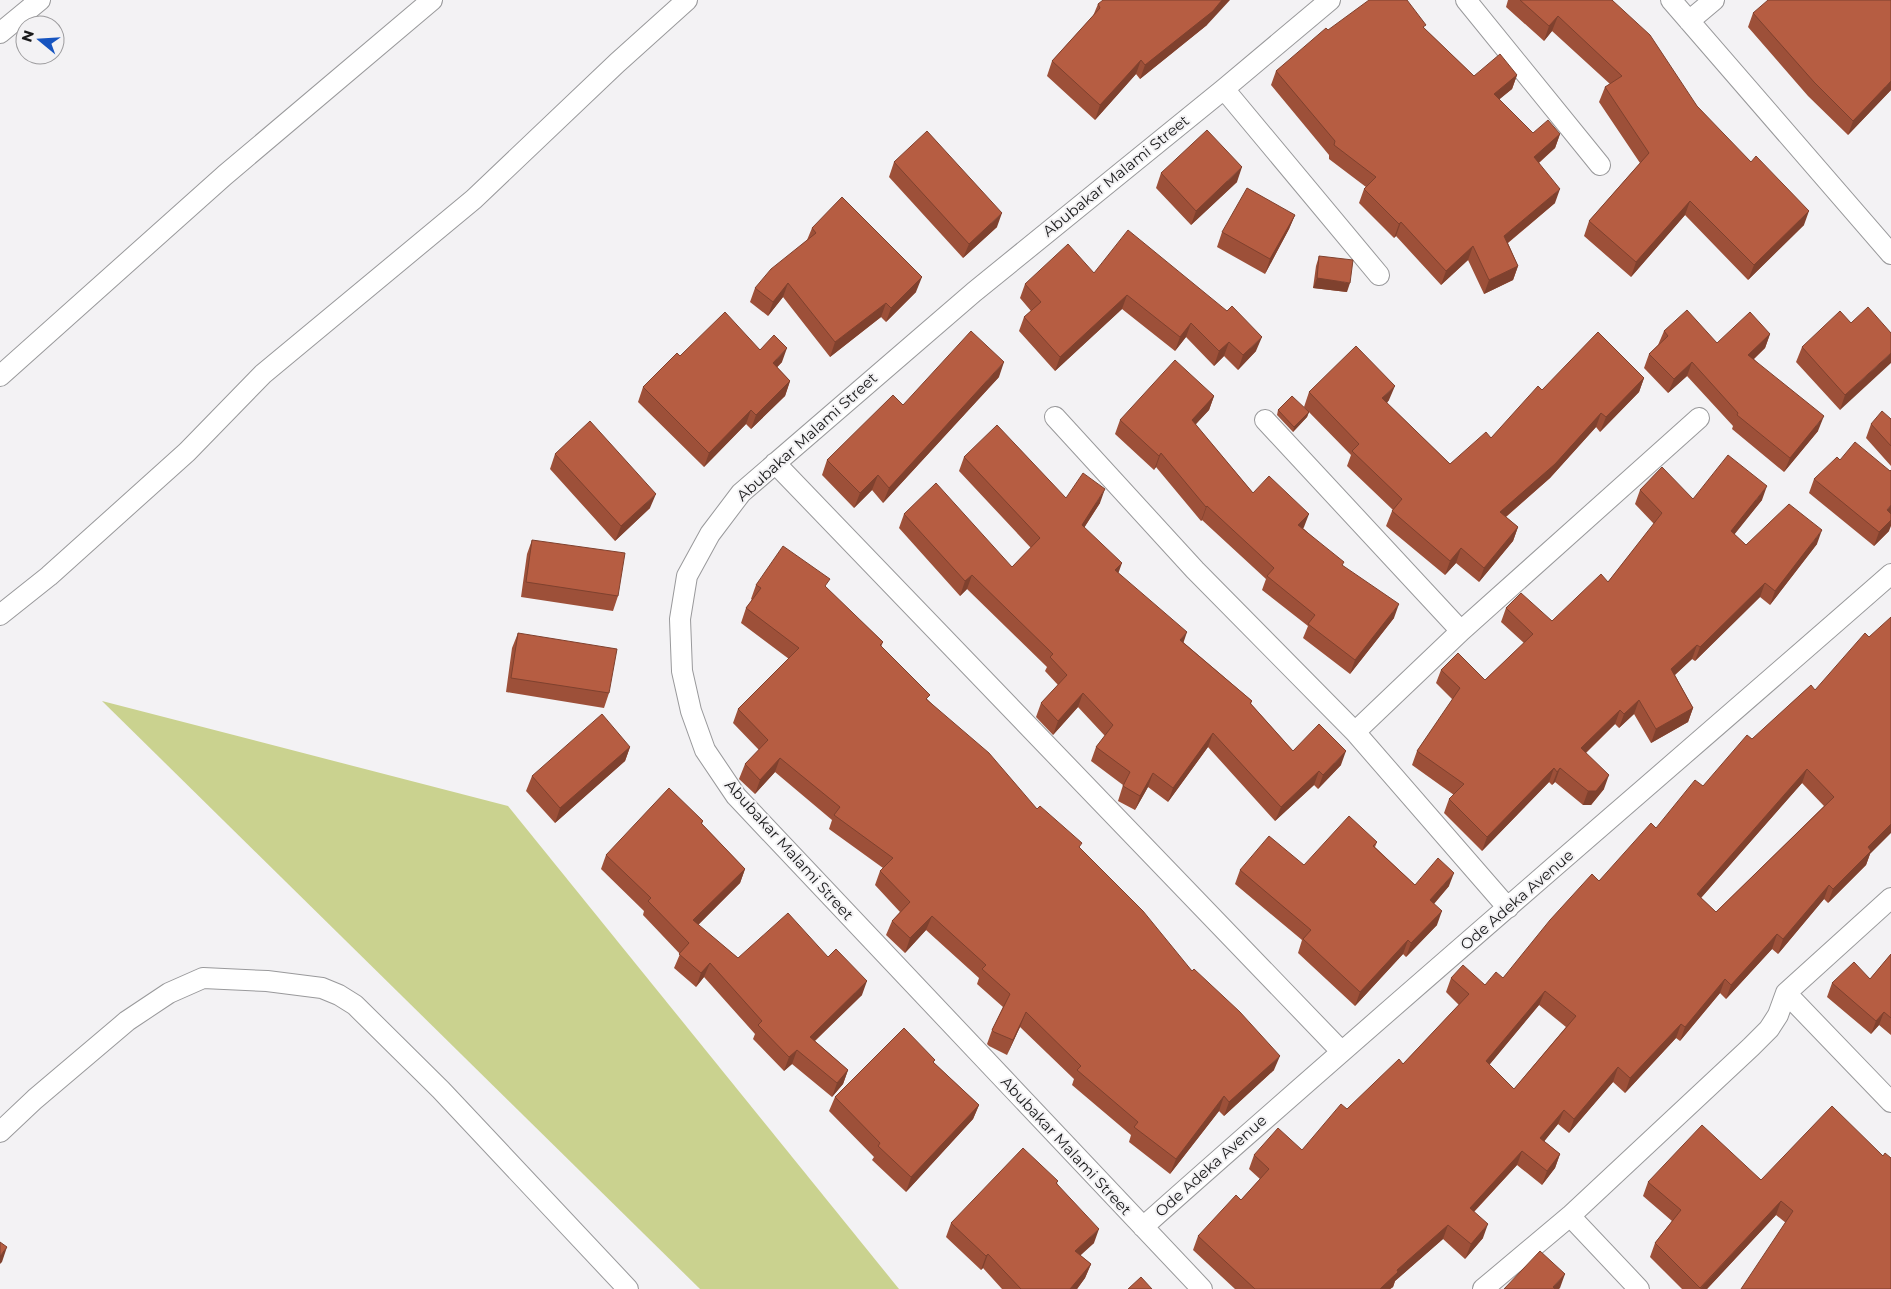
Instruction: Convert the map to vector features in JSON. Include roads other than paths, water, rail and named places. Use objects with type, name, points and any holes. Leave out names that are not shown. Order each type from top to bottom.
[{"type":"street","points":[[0,33],[40,0]]},
{"type":"street","points":[[0,376],[225,175],[432,0]]},
{"type":"street","points":[[0,615],[49,576],[187,452],[263,374],[474,199],[617,63],[687,0]]},
{"type":"street","name":"Abubakar Malami Street","points":[[1202,1289],[736,796],[704,750],[690,711],[682,671],[680,620],[687,576],[710,534],[741,493],[974,292],[1224,90],[1330,0]]},
{"type":"street","points":[[1466,0],[1600,165]]},
{"type":"street","points":[[1671,0],[1891,254]]},
{"type":"street","points":[[1689,21],[1714,0]]},
{"type":"street","points":[[1224,90],[1378,275]]},
{"type":"street","points":[[1055,417],[1195,570],[1355,732],[1508,908]]},
{"type":"street","points":[[1355,732],[1461,631],[1700,418]]},
{"type":"street","points":[[1265,420],[1461,631]]},
{"type":"street","points":[[776,463],[1341,1051]]},
{"type":"street","name":"Ode Adeka Avenue","points":[[1143,1227],[1341,1051],[1891,574]]},
{"type":"street","points":[[1482,1289],[1570,1216],[1712,1085],[1769,1029],[1778,1015],[1786,993],[1891,898]]},
{"type":"street","points":[[0,1132],[35,1099],[127,1021],[178,989],[203,978],[267,981],[322,988],[339,995],[355,1005],[441,1090],[628,1289]]},
{"type":"street","points":[[1786,993],[1891,1102]]},
{"type":"street","points":[[1570,1216],[1639,1289]]}]
